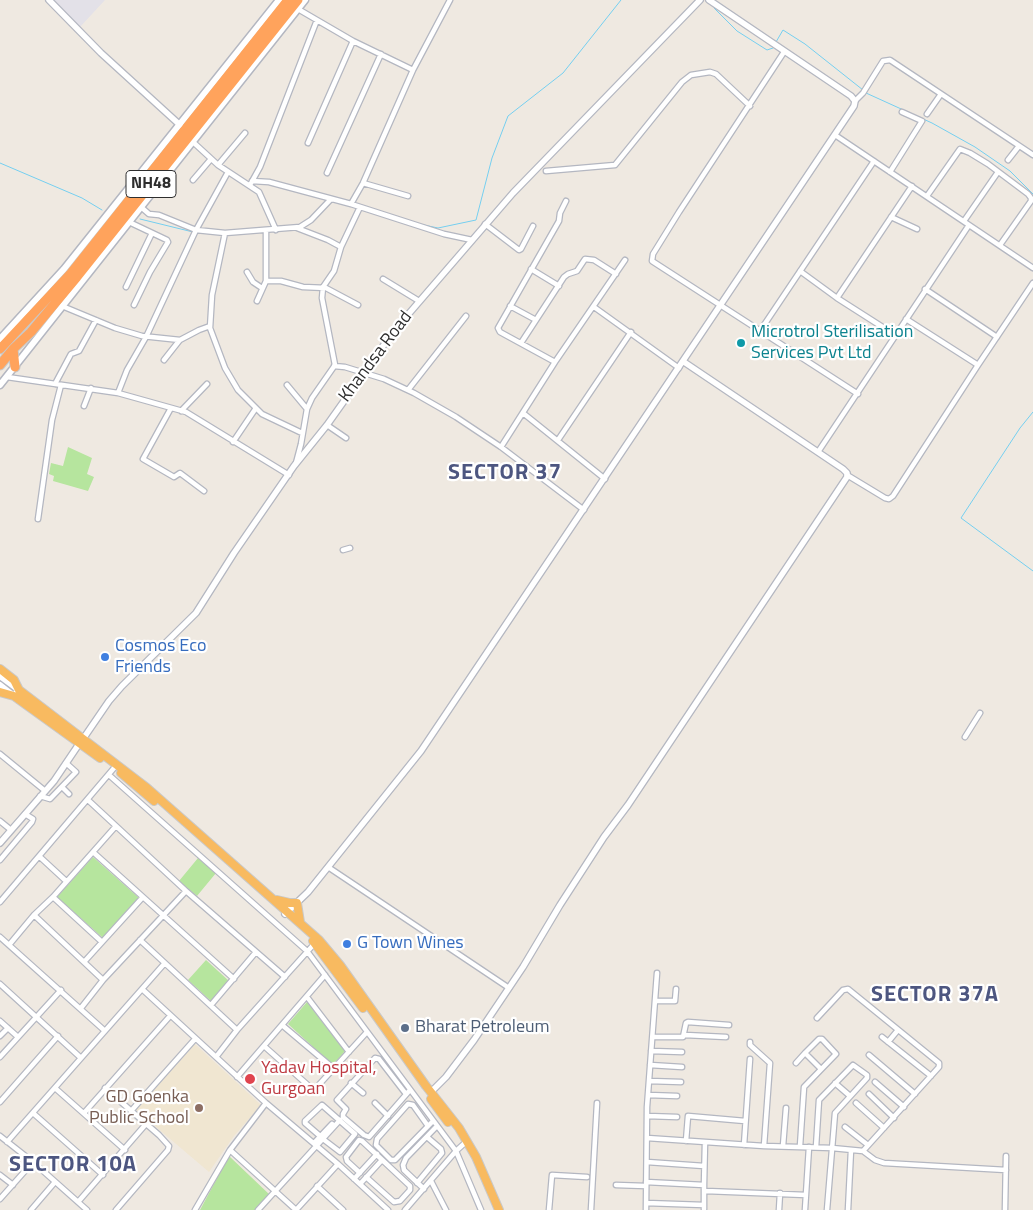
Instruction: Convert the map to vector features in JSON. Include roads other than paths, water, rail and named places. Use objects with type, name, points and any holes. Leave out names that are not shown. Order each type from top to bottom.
[{"type":"highway","name":"NH48","points":[[0,349],[71,273],[288,0]]},
{"type":"highway","name":"NH48","points":[[0,365],[31,332],[145,197],[298,4]]},
{"type":"highway","points":[[36,311],[38,299]]},
{"type":"highway","points":[[8,331],[24,324]]},
{"type":"highway","points":[[13,349],[15,367]]},
{"type":"highway","points":[[0,669],[14,680],[17,693]]},
{"type":"highway","points":[[0,692],[17,693],[136,782],[274,899],[316,943],[337,967],[431,1092],[476,1156],[494,1210]]},
{"type":"highway","points":[[81,742],[112,772],[136,782],[287,913],[300,922],[324,945],[337,967],[466,1142]]},
{"type":"highway","points":[[274,899],[286,903],[297,903],[300,922]]},
{"type":"highway","points":[[490,1196],[499,1210]]},
{"type":"main road","points":[[0,339],[64,269],[279,0]]},
{"type":"main road","points":[[0,385],[141,208],[145,197],[193,142],[298,4],[305,0]]},
{"type":"main road","points":[[0,676],[17,693]]},
{"type":"main road","points":[[0,685],[17,693]]},
{"type":"street","points":[[49,0],[102,53],[180,125]]},
{"type":"street","points":[[351,204],[363,183],[412,70],[450,0]]},
{"type":"street","name":"Khandsa Road","points":[[0,843],[42,791],[54,781],[109,701],[196,613],[234,553],[294,466],[327,425],[387,339],[513,193],[700,0]]},
{"type":"street","points":[[709,0],[851,96],[855,101]]},
{"type":"street","points":[[298,4],[317,20],[353,41],[412,70]]},
{"type":"street","points":[[251,183],[260,167],[317,20]]},
{"type":"street","points":[[308,144],[353,41]]},
{"type":"street","points":[[784,52],[679,212],[653,254],[652,259],[654,263],[858,394]]},
{"type":"street","points":[[327,174],[380,54]]},
{"type":"street","points":[[287,913],[328,867],[421,751],[684,362],[883,61],[892,61],[1033,155]]},
{"type":"street","points":[[546,171],[615,165],[682,82],[691,75],[710,72],[716,74],[750,106]]},
{"type":"street","points":[[927,114],[941,94]]},
{"type":"street","points":[[890,172],[922,121],[902,112]]},
{"type":"street","points":[[218,165],[245,133]]},
{"type":"street","points":[[835,135],[1033,268]]},
{"type":"street","points":[[193,142],[218,165],[251,183],[260,194],[276,230]]},
{"type":"street","points":[[1008,160],[1019,146]]},
{"type":"street","points":[[927,196],[960,149],[970,153],[1031,198],[1000,245]]},
{"type":"street","points":[[193,180],[212,159]]},
{"type":"street","points":[[760,331],[874,161]]},
{"type":"street","points":[[118,393],[196,230],[228,172]]},
{"type":"street","points":[[964,221],[998,172]]},
{"type":"street","points":[[251,183],[269,182],[351,204],[444,234],[472,240]]},
{"type":"street","points":[[363,183],[408,196]]},
{"type":"street","points":[[837,298],[912,186]]},
{"type":"street","points":[[141,208],[149,214],[159,215],[196,230],[225,233],[296,228],[311,220],[331,199]]},
{"type":"street","points":[[555,362],[498,330],[499,325],[559,221],[560,213],[566,201]]},
{"type":"street","points":[[294,466],[307,409],[312,398],[334,366],[322,298],[323,287],[334,271],[341,247],[360,207]]},
{"type":"street","points":[[891,217],[917,230]]},
{"type":"street","points":[[129,222],[167,240],[168,243],[150,272],[134,305]]},
{"type":"street","points":[[485,224],[518,250],[521,249],[533,226]]},
{"type":"street","points":[[818,452],[858,394],[925,289],[970,225]]},
{"type":"street","points":[[296,228],[341,247]]},
{"type":"street","points":[[257,301],[266,281],[266,230]]},
{"type":"street","points":[[126,287],[152,233]]},
{"type":"street","points":[[225,233],[212,295],[210,326],[230,376],[238,390],[262,414],[302,433]]},
{"type":"street","points":[[521,343],[566,274],[577,272],[583,261],[586,259],[594,260],[616,274]]},
{"type":"street","points":[[501,447],[555,362],[625,260]]},
{"type":"street","points":[[531,269],[559,286]]},
{"type":"street","points":[[800,271],[837,298],[895,335]]},
{"type":"street","points":[[247,272],[252,282],[262,288]]},
{"type":"street","points":[[383,279],[419,301]]},
{"type":"street","points":[[266,281],[281,281],[303,287],[323,287],[358,305]]},
{"type":"street","points":[[684,362],[843,469],[847,475],[884,498],[891,497],[1033,283]]},
{"type":"street","points":[[925,289],[997,337]]},
{"type":"street","points":[[62,306],[134,335],[179,341]]},
{"type":"street","points":[[510,306],[536,320]]},
{"type":"street","points":[[594,307],[679,368]]},
{"type":"street","points":[[408,390],[466,316]]},
{"type":"street","points":[[906,319],[978,365]]},
{"type":"street","points":[[55,384],[71,354],[79,351],[96,320]]},
{"type":"street","points":[[164,360],[179,341],[210,326]]},
{"type":"street","points":[[558,440],[631,332]]},
{"type":"street","points":[[334,366],[384,379],[456,417],[501,447],[584,510]]},
{"type":"street","points":[[7,377],[118,393],[181,411],[198,418],[288,475]]},
{"type":"street","points":[[181,411],[207,384]]},
{"type":"street","points":[[38,519],[52,420],[61,385]]},
{"type":"street","points":[[287,386],[307,409]]},
{"type":"street","points":[[84,406],[91,388]]},
{"type":"street","points":[[171,408],[143,459],[174,477],[180,473],[204,491]]},
{"type":"street","points":[[234,442],[256,408]]},
{"type":"street","points":[[523,413],[605,479]]},
{"type":"street","points":[[327,425],[346,438]]},
{"type":"street","points":[[431,1092],[446,1077],[474,1040],[604,837],[847,475]]},
{"type":"street","points":[[342,550],[350,548]]},
{"type":"street","points":[[965,737],[980,713]]},
{"type":"street","points":[[0,754],[50,799],[76,772],[66,763]]},
{"type":"street","points":[[0,902],[112,772],[307,951],[456,1151],[482,1210]]},
{"type":"street","points":[[62,787],[69,794]]},
{"type":"street","name":"Khandsa Road","points":[[0,837],[25,814],[42,791]]},
{"type":"street","points":[[88,800],[186,891],[285,977]]},
{"type":"street","points":[[25,814],[33,819]]},
{"type":"street","points":[[0,860],[38,814]]},
{"type":"street","points":[[0,821],[10,829]]},
{"type":"street","points":[[10,945],[34,915],[53,897],[116,826]]},
{"type":"street","points":[[92,852],[234,979]]},
{"type":"street","points":[[40,857],[66,881]]},
{"type":"street","points":[[328,867],[509,988]]},
{"type":"street","points":[[81,1008],[103,980],[186,891]]},
{"type":"street","points":[[53,897],[102,942]]},
{"type":"street","points":[[84,962],[143,897]]},
{"type":"street","points":[[34,915],[103,980]]},
{"type":"street","points":[[0,936],[105,1031]]},
{"type":"street","points":[[140,940],[237,1030]]},
{"type":"street","points":[[216,1057],[237,1030],[316,943]]},
{"type":"street","points":[[212,1005],[256,952]]},
{"type":"street","points":[[7,1142],[164,964]]},
{"type":"street","points":[[646,1210],[647,1116],[657,973]]},
{"type":"street","points":[[237,1077],[325,975]]},
{"type":"street","points":[[0,984],[82,1058]]},
{"type":"street","points":[[817,1018],[846,988],[939,1063],[939,1067],[863,1151]]},
{"type":"street","points":[[142,989],[237,1077],[388,1210]]},
{"type":"street","points":[[655,1002],[675,1001],[676,989]]},
{"type":"street","points":[[0,1056],[61,990]]},
{"type":"street","points":[[306,997],[349,1052]]},
{"type":"street","points":[[84,1113],[170,1016]]},
{"type":"street","points":[[0,1020],[18,1037]]},
{"type":"street","points":[[685,1035],[686,1022],[729,1025]]},
{"type":"street","points":[[282,1025],[333,1068]]},
{"type":"street","points":[[0,1036],[8,1028]]},
{"type":"street","points":[[888,1042],[898,1030]]},
{"type":"street","points":[[264,1046],[313,1089],[367,1032]]},
{"type":"street","points":[[0,1102],[58,1036]]},
{"type":"street","points":[[653,1036],[726,1037]]},
{"type":"street","points":[[882,1038],[930,1076]]},
{"type":"street","points":[[131,1111],[195,1039]]},
{"type":"street","points":[[796,1063],[818,1040],[822,1039],[836,1054],[804,1088],[800,1146]]},
{"type":"street","points":[[750,1042],[750,1046],[770,1064],[764,1146]]},
{"type":"street","points":[[651,1051],[682,1052]]},
{"type":"street","points":[[805,1053],[822,1069]]},
{"type":"street","points":[[869,1055],[915,1094]]},
{"type":"street","points":[[406,1094],[376,1058],[373,1058],[337,1100],[346,1109],[343,1116],[364,1135],[370,1137],[410,1090]]},
{"type":"street","points":[[744,1145],[750,1059]]},
{"type":"street","points":[[650,1065],[682,1067]]},
{"type":"street","points":[[816,1147],[820,1100],[852,1065],[867,1076],[867,1079],[835,1113],[826,1210]]},
{"type":"street","points":[[649,1081],[681,1082]]},
{"type":"street","points":[[875,1082],[904,1107]]},
{"type":"street","points":[[351,1083],[363,1093]]},
{"type":"street","points":[[835,1083],[850,1096]]},
{"type":"street","points":[[54,1088],[124,1150]]},
{"type":"street","points":[[105,1088],[168,1144],[169,1148],[116,1210]]},
{"type":"street","points":[[868,1094],[894,1118]]},
{"type":"street","points":[[648,1095],[676,1096]]},
{"type":"street","points":[[195,1210],[230,1150],[266,1103]]},
{"type":"street","points":[[375,1103],[388,1116]]},
{"type":"street","points":[[591,1210],[597,1103]]},
{"type":"street","points":[[856,1103],[884,1128]]},
{"type":"street","points":[[428,1126],[413,1104],[408,1104],[377,1139],[376,1145],[391,1160],[395,1160],[428,1126],[433,1120]]},
{"type":"street","points":[[320,1105],[324,1105],[355,1134],[341,1151],[338,1151],[321,1138],[305,1124],[305,1121],[320,1105]]},
{"type":"street","points":[[783,1146],[786,1108]]},
{"type":"street","points":[[33,1113],[103,1175]]},
{"type":"street","points":[[647,1116],[677,1117]]},
{"type":"street","points":[[686,1141],[688,1116],[746,1121]]},
{"type":"street","points":[[258,1210],[339,1119]]},
{"type":"street","points":[[78,1202],[146,1124]]},
{"type":"street","points":[[424,1189],[404,1170],[403,1165],[406,1158],[437,1126]]},
{"type":"street","points":[[845,1127],[868,1145]]},
{"type":"street","points":[[0,1136],[33,1162],[87,1210]]},
{"type":"street","points":[[417,1183],[442,1153],[441,1149],[426,1137]]},
{"type":"street","points":[[647,1138],[744,1145],[832,1148],[863,1151],[875,1160],[884,1163],[1006,1170]]},
{"type":"street","points":[[360,1173],[347,1161],[346,1157],[356,1142],[362,1141],[410,1186],[410,1191],[400,1201],[394,1202],[366,1177]]},
{"type":"street","points":[[405,1210],[466,1142]]},
{"type":"street","points":[[646,1203],[704,1207],[705,1142]]},
{"type":"street","points":[[805,1210],[809,1146]]},
{"type":"street","points":[[230,1150],[296,1210],[338,1164]]},
{"type":"street","points":[[848,1210],[851,1150]]},
{"type":"street","points":[[354,1179],[377,1154]]},
{"type":"street","points":[[1005,1210],[1006,1156]]},
{"type":"street","points":[[360,1184],[382,1160]]},
{"type":"street","points":[[0,1199],[33,1162]]},
{"type":"street","points":[[647,1162],[704,1166]]},
{"type":"street","points":[[0,1175],[13,1185]]},
{"type":"street","points":[[549,1210],[552,1175],[586,1177]]},
{"type":"street","points":[[432,1181],[446,1210]]},
{"type":"street","points":[[32,1210],[55,1182]]},
{"type":"street","points":[[616,1184],[646,1184],[806,1195]]},
{"type":"street","points":[[317,1186],[343,1210]]},
{"type":"street","points":[[779,1210],[780,1193]]},
{"type":"waterway","points":[[419,224],[438,228],[476,220],[492,158],[508,116],[563,73],[621,0]]},
{"type":"waterway","points":[[714,8],[737,31],[767,50],[773,48]]},
{"type":"waterway","points":[[776,42],[783,30],[805,44],[863,90]]},
{"type":"waterway","points":[[866,93],[932,123],[975,147],[1010,171],[1033,194]]},
{"type":"waterway","points":[[0,163],[82,198],[102,210]]},
{"type":"waterway","points":[[140,219],[193,232]]},
{"type":"waterway","points":[[242,230],[262,228]]},
{"type":"waterway","points":[[1033,412],[1020,428],[961,518],[1033,571]]},
{"type":"place","name":"Microtrol Sterilisation Services Pvt Ltd","points":[[741,343]]},
{"type":"place","name":"Cosmos Eco Friends","points":[[105,657]]},
{"type":"place","name":"G Town Wines","points":[[347,944]]},
{"type":"place","name":"Bharat Petroleum","points":[[405,1028]]},
{"type":"place","name":"Yadav Hospital, Gurgoan","points":[[250,1079]]},
{"type":"place","name":"GD Goenka Public School","points":[[199,1108]]},
{"type":"district","name":"SECTOR 37","points":[[505,474]]},
{"type":"district","name":"SECTOR 37A","points":[[935,996]]},
{"type":"district","name":"SECTOR 10A","points":[[73,1166]]}]
